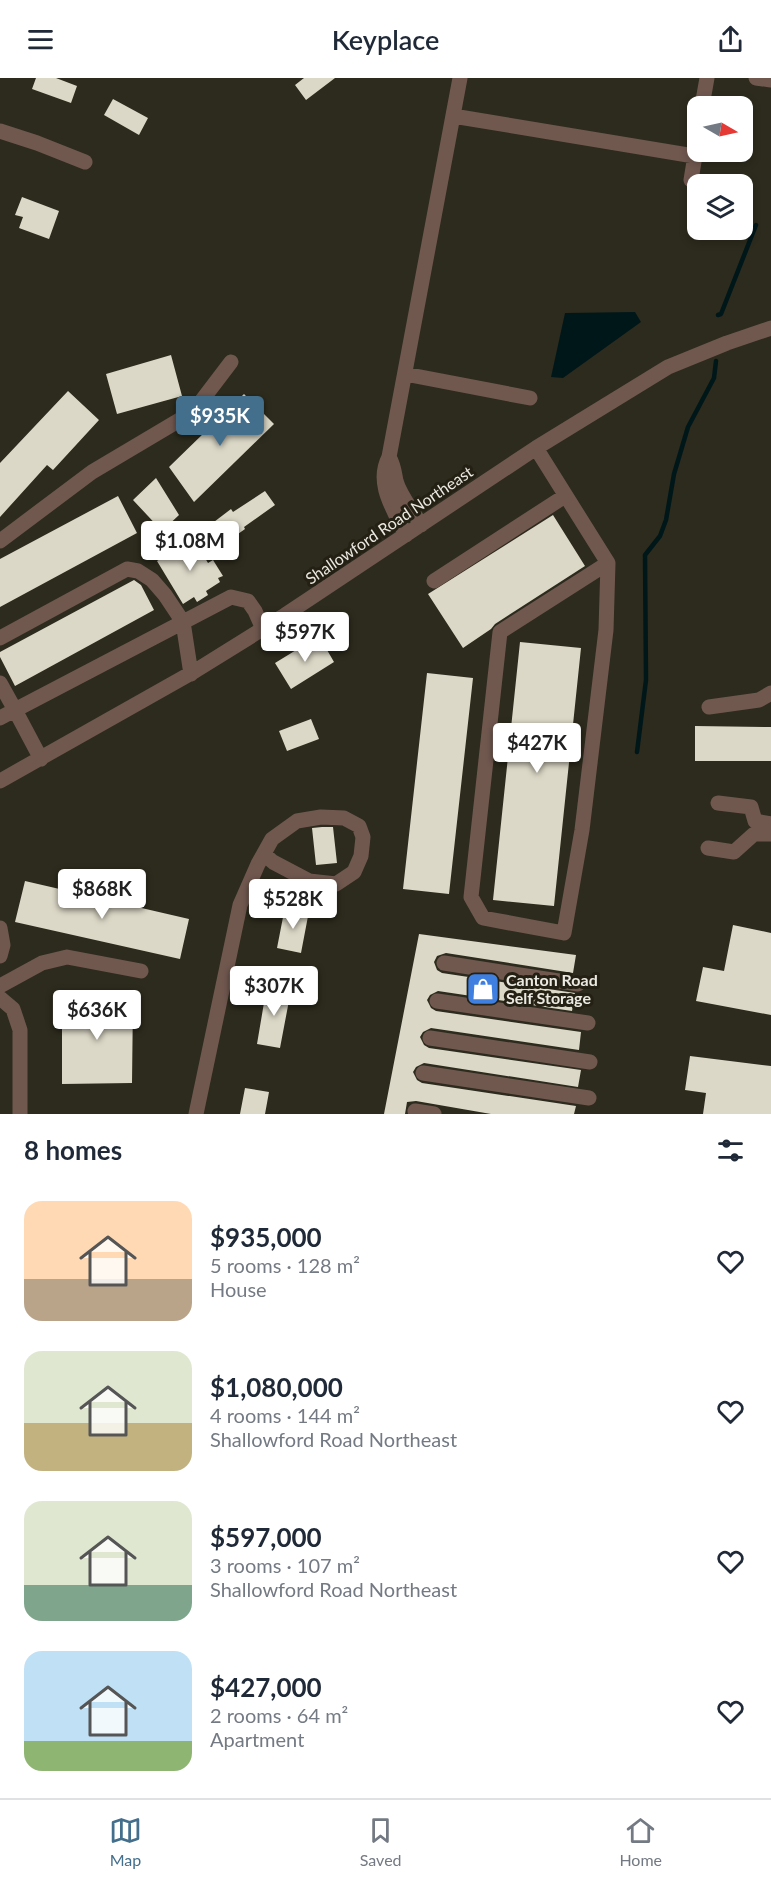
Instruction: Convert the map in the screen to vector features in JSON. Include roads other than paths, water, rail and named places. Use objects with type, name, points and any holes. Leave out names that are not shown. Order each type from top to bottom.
[{"type":"street","points":[[406,535],[386,494],[383,479],[384,466],[389,457],[460,78]]},
{"type":"street","points":[[704,96],[707,78]]},
{"type":"street","points":[[756,78],[771,80]]},
{"type":"street","points":[[453,116],[687,155]]},
{"type":"street","points":[[0,131],[85,162]]},
{"type":"street","name":"Shallowford Road Northeast","points":[[0,781],[191,674],[263,629],[536,448],[668,367],[771,327]]},
{"type":"street","points":[[750,335],[771,341]]},
{"type":"street","points":[[0,542],[92,472],[193,412],[231,362]]},
{"type":"street","points":[[405,374],[530,399]]},
{"type":"street","points":[[536,448],[608,563],[605,642],[582,830],[564,933],[483,918],[471,897],[500,632],[608,563]]},
{"type":"street","points":[[389,457],[395,469],[399,488],[421,525]]},
{"type":"street","points":[[434,581],[565,496]]},
{"type":"street","points":[[0,638],[127,569],[138,571],[152,580],[183,622],[191,674]]},
{"type":"street","points":[[0,718],[231,597],[248,601],[263,629]]},
{"type":"street","points":[[0,683],[41,759]]},
{"type":"street","points":[[709,707],[759,700],[771,693]]},
{"type":"street","points":[[718,803],[751,807],[755,820],[771,824]]},
{"type":"street","points":[[196,1114],[240,904],[264,854],[273,839],[297,821],[321,817],[344,818],[358,826],[363,837],[361,856],[354,872],[336,884],[309,881],[273,862],[264,854]]},
{"type":"street","points":[[708,848],[734,852],[754,834],[771,834]]},
{"type":"street","points":[[0,928],[3,945],[0,956]]},
{"type":"street","points":[[0,986],[42,963],[67,957],[141,972]]},
{"type":"street","points":[[444,963],[578,984]]},
{"type":"street","points":[[0,998],[13,1009],[20,1030],[20,1114]]},
{"type":"street","points":[[437,1001],[588,1023]]},
{"type":"street","points":[[430,1038],[590,1062]]},
{"type":"street","points":[[423,1073],[589,1098]]},
{"type":"street","points":[[415,1111],[434,1114]]},
{"type":"water","points":[[635,312],[641,322],[563,378],[551,377],[565,313]]},
{"type":"waterway","points":[[718,315],[721,314],[756,225]]},
{"type":"waterway","points":[[637,752],[646,680],[645,555],[660,536],[666,520],[674,474],[688,427],[714,378],[716,361]]},
{"type":"place","name":"Canton Road Self Storage","points":[[483,989]]}]
